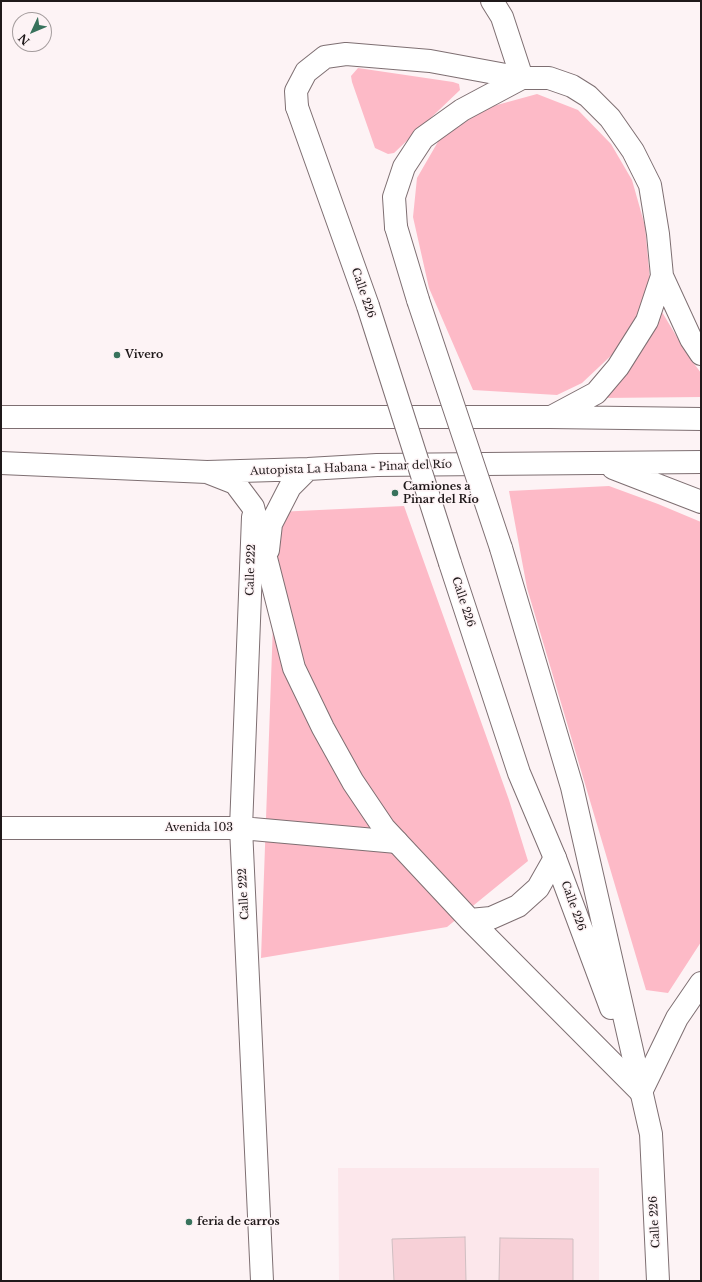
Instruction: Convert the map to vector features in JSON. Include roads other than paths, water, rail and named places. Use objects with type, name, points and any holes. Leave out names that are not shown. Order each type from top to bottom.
[{"type":"main road","points":[[492,1],[502,17],[522,78],[549,78],[572,86],[588,96],[610,118],[633,151],[650,185],[658,234],[662,276],[691,338],[701,354]]},
{"type":"main road","name":"Calle 226","points":[[522,78],[430,61],[346,54],[325,58],[306,72],[296,91],[297,107],[368,306],[519,773],[555,858],[642,1092]]},
{"type":"main road","name":"Calle 226","points":[[522,78],[462,110],[423,138],[404,167],[394,197],[396,227],[418,300],[501,548],[572,787],[651,1134],[658,1281]]},
{"type":"main road","points":[[550,417],[596,393],[618,367],[647,321],[662,276]]},
{"type":"main road","points":[[1,417],[550,417],[701,419]]},
{"type":"main road","name":"Autopista La Habana - Pinar del Río","points":[[1,463],[207,472],[377,465],[701,462]]},
{"type":"main road","points":[[603,464],[701,502]]},
{"type":"main road","points":[[267,561],[271,524],[290,487],[308,469]]},
{"type":"main road","points":[[207,472],[235,483],[253,507],[294,668],[323,728],[353,782],[384,828],[470,920],[642,1092],[677,1018],[701,983]]},
{"type":"main road","name":"Calle 222","points":[[253,507],[241,828],[262,1281]]},
{"type":"main road","name":"Avenida 103","points":[[1,828],[241,828],[397,842]]},
{"type":"main road","points":[[470,920],[491,918],[518,906],[538,888],[555,858]]},
{"type":"place","name":"Vivero","points":[[117,355]]},
{"type":"place","name":"Camiones a Pinar del Río","points":[[395,493]]},
{"type":"place","name":"feria de carros","points":[[189,1222]]}]
